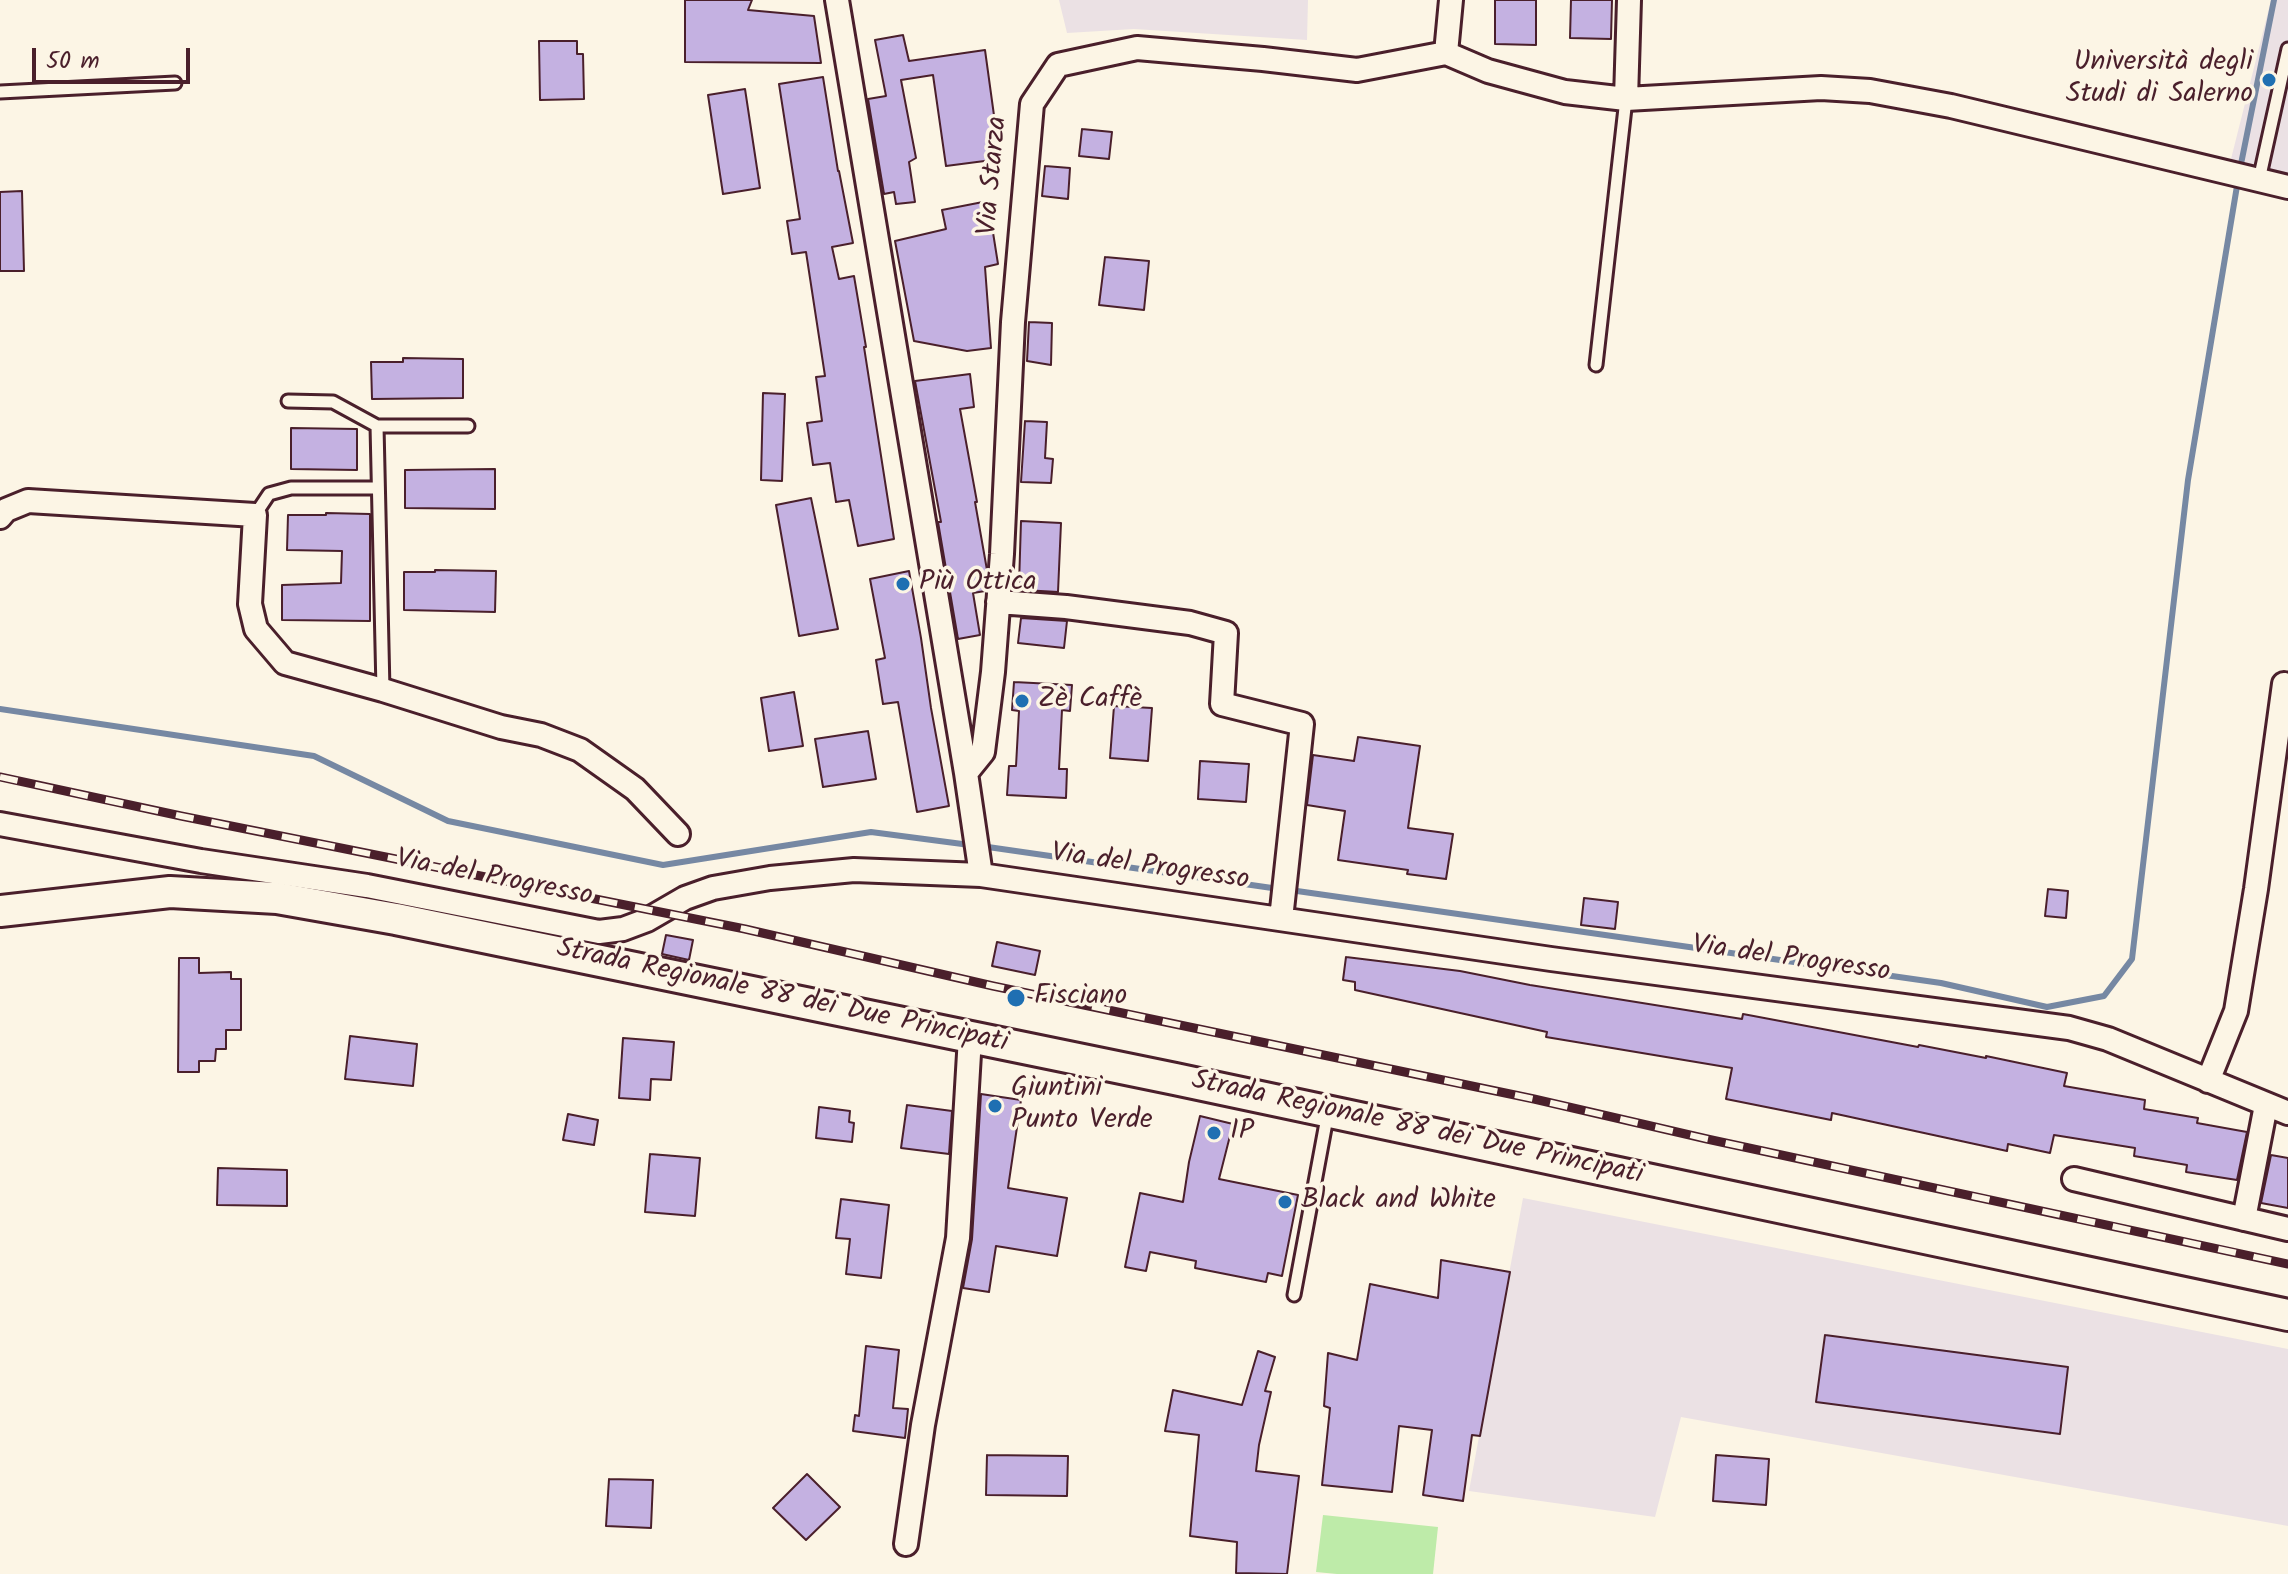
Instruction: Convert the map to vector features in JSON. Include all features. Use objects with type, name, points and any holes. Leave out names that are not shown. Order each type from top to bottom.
[{"type":"main road","name":"Strada Regionale 88 dei Due Principati","points":[[0,911],[170,892],[277,898],[412,922],[1328,1111],[2288,1315]]},
{"type":"main road","name":"Strada Regionale 88 dei Due Principati","points":[[0,930],[71,904]]},
{"type":"street","points":[[837,0],[980,867]]},
{"type":"street","points":[[1451,0],[1446,53],[1488,71],[1565,92],[1626,99],[1821,88],[1870,91],[1951,106],[2288,187]]},
{"type":"street","points":[[1626,99],[1629,0]]},
{"type":"street","name":"Via Starza","points":[[966,773],[983,752],[993,672],[1013,322],[1032,104],[1058,65],[1137,48],[1357,70],[1446,53]]},
{"type":"street","points":[[0,517],[6,510],[28,501],[255,515],[250,604],[256,629],[285,663],[501,727],[541,735],[580,750],[635,789],[678,834]]},
{"type":"street","points":[[998,602],[1190,623],[1226,633],[1222,704],[1302,724],[1282,911]]},
{"type":"street","points":[[2208,1081],[2236,1011],[2273,757],[2287,683]]},
{"type":"street","points":[[2273,757],[2288,723]]},
{"type":"street","name":"Via del Progresso","points":[[0,824],[189,859],[367,886],[599,932],[623,929],[647,920],[685,898],[713,888],[770,878],[854,870],[980,867],[1282,911],[1567,961],[2069,1028],[2108,1039],[2288,1113]]},
{"type":"street","points":[[906,1544],[923,1425],[958,1238],[970,1037]]},
{"type":"street","points":[[2244,1219],[2266,1105]]},
{"type":"street","points":[[2074,1179],[2288,1229]]},
{"type":"lane","points":[[2256,179],[2288,49]]},
{"type":"lane","points":[[0,92],[175,83]]},
{"type":"lane","points":[[1596,365],[1626,99]]},
{"type":"lane","points":[[288,401],[333,402],[377,426],[468,426]]},
{"type":"lane","points":[[377,426],[383,690]]},
{"type":"lane","points":[[255,515],[269,494],[291,488],[378,488]]},
{"type":"lane","points":[[1294,1295],[1328,1111]]},
{"type":"shaded area","points":[[1059,0],[1308,0],[1307,40],[1134,29],[1067,33]]},
{"type":"shaded area","name":"Università degli Studi di Salerno","points":[[2271,0],[2288,0],[2288,174],[2231,159]]},
{"type":"shaded area","points":[[1523,1198],[2288,1349],[2288,1526],[1681,1417],[1655,1517],[1469,1491]]},
{"type":"green space","points":[[1323,1515],[1438,1527],[1433,1574],[1316,1572]]},
{"type":"building","points":[[685,0],[752,0],[748,10],[814,16],[821,63],[685,62]]},
{"type":"building","points":[[1495,0],[1536,0],[1536,45],[1495,44]]},
{"type":"building","points":[[1571,0],[1612,0],[1611,39],[1570,38]]},
{"type":"building","points":[[903,35],[909,61],[985,50],[1000,159],[946,166],[933,75],[901,80],[916,158],[909,162],[915,202],[896,204],[894,192],[884,194],[868,99],[886,96],[875,40]]},
{"type":"building","points":[[539,41],[577,41],[577,54],[583,54],[584,99],[540,100]]},
{"type":"building","points":[[823,77],[853,243],[832,247],[839,279],[854,276],[894,539],[858,546],[849,500],[836,502],[830,463],[813,465],[807,423],[822,421],[816,377],[825,376],[806,252],[792,254],[787,221],[800,219],[779,84]]},
{"type":"building","points":[[745,89],[760,188],[723,194],[708,95]]},
{"type":"building","points":[[1082,129],[1112,132],[1109,159],[1079,156]]},
{"type":"building","points":[[1045,166],[1070,168],[1068,199],[1042,196]]},
{"type":"building","points":[[22,191],[24,271],[0,271],[0,192]]},
{"type":"building","points":[[988,201],[998,264],[985,267],[991,348],[967,351],[914,341],[895,241],[946,229],[942,210]]},
{"type":"building","points":[[1105,257],[1149,261],[1144,310],[1099,305]]},
{"type":"building","points":[[1029,322],[1052,323],[1051,365],[1027,361]]},
{"type":"building","points":[[403,358],[463,359],[463,398],[372,399],[371,362],[403,362]]},
{"type":"building","points":[[970,374],[974,407],[960,409],[987,570],[985,591],[973,593],[980,635],[958,639],[938,522],[941,522],[915,381]]},
{"type":"building","points":[[763,393],[785,394],[782,481],[761,480]]},
{"type":"building","points":[[1025,421],[1047,422],[1045,458],[1053,459],[1051,483],[1021,482]]},
{"type":"building","points":[[291,428],[357,429],[357,470],[291,469]]},
{"type":"building","points":[[495,469],[495,509],[405,508],[405,470]]},
{"type":"building","points":[[811,498],[838,629],[799,636],[776,505]]},
{"type":"building","points":[[370,514],[370,621],[282,620],[282,585],[341,583],[342,551],[287,550],[288,515]]},
{"type":"building","points":[[1021,521],[1061,523],[1058,592],[1023,590],[1024,584],[1019,585]]},
{"type":"building","points":[[496,571],[495,612],[404,610],[404,572]]},
{"type":"building","points":[[909,571],[949,806],[917,812],[898,702],[883,704],[876,660],[885,658],[870,579]]},
{"type":"building","points":[[1021,618],[1067,621],[1064,648],[1018,643]]},
{"type":"building","points":[[1014,682],[1072,685],[1070,711],[1062,710],[1059,769],[1067,769],[1066,798],[1007,795],[1009,766],[1016,766],[1019,711],[1012,710]]},
{"type":"building","points":[[794,692],[803,746],[769,751],[761,698]]},
{"type":"building","points":[[1114,706],[1152,708],[1148,761],[1110,758]]},
{"type":"building","points":[[868,731],[876,779],[823,787],[815,739]]},
{"type":"building","points":[[1358,737],[1420,746],[1408,828],[1453,834],[1446,879],[1338,860],[1345,811],[1307,805],[1313,755],[1354,761]]},
{"type":"building","points":[[1200,761],[1249,764],[1246,802],[1198,799]]},
{"type":"building","points":[[2048,889],[2068,891],[2066,918],[2045,916]]},
{"type":"building","points":[[1584,898],[1618,902],[1615,929],[1581,925]]},
{"type":"building","points":[[666,935],[693,940],[689,960],[662,954]]},
{"type":"building","name":"Fisciano","points":[[997,942],[1040,951],[1035,975],[992,966]]},
{"type":"building","points":[[1346,957],[1460,971],[1742,1019],[1743,1014],[2067,1073],[2064,1086],[2145,1100],[2144,1109],[2198,1118],[2197,1123],[2247,1132],[2237,1180],[2186,1172],[2187,1165],[2134,1156],[2135,1148],[2054,1135],[2050,1153],[2008,1144],[2007,1151],[1832,1113],[1831,1120],[1726,1099],[1732,1068],[1546,1037],[1547,1032],[1355,990],[1355,982],[1343,980]]},
{"type":"building","points":[[179,958],[199,958],[199,973],[231,972],[231,979],[241,979],[241,1030],[226,1030],[226,1049],[216,1049],[215,1061],[199,1061],[199,1072],[178,1072]]},
{"type":"building","points":[[350,1036],[417,1044],[413,1086],[345,1079]]},
{"type":"building","points":[[623,1038],[674,1042],[671,1080],[651,1079],[650,1100],[619,1098]]},
{"type":"building","points":[[981,1094],[1021,1100],[1008,1188],[1067,1198],[1057,1256],[996,1246],[989,1292],[963,1288],[972,1239]]},
{"type":"building","points":[[907,1105],[952,1111],[949,1154],[901,1148]]},
{"type":"building","points":[[819,1107],[850,1111],[849,1122],[854,1123],[852,1142],[816,1138]]},
{"type":"building","points":[[568,1114],[598,1120],[594,1145],[563,1140]]},
{"type":"building","points":[[1200,1116],[1233,1124],[1219,1179],[1298,1195],[1282,1276],[1268,1273],[1266,1282],[1195,1268],[1196,1261],[1150,1252],[1146,1271],[1125,1267],[1140,1193],[1183,1202]]},
{"type":"building","points":[[650,1154],[700,1158],[695,1216],[645,1212]]},
{"type":"building","points":[[2271,1155],[2288,1158],[2288,1208],[2261,1203]]},
{"type":"building","points":[[218,1168],[287,1170],[287,1206],[217,1205]]},
{"type":"building","points":[[841,1199],[889,1205],[881,1278],[846,1274],[850,1239],[836,1238]]},
{"type":"building","points":[[1441,1260],[1510,1272],[1480,1436],[1472,1435],[1463,1501],[1423,1495],[1432,1430],[1399,1426],[1392,1492],[1322,1485],[1330,1408],[1324,1406],[1328,1353],[1357,1360],[1370,1284],[1438,1298]]},
{"type":"building","points":[[1825,1335],[2068,1367],[2060,1434],[1816,1402]]},
{"type":"building","points":[[866,1346],[899,1350],[893,1408],[908,1409],[905,1438],[853,1431],[855,1415],[859,1416]]},
{"type":"building","points":[[1258,1351],[1275,1357],[1265,1391],[1271,1392],[1256,1471],[1299,1476],[1287,1574],[1236,1573],[1237,1542],[1190,1536],[1199,1435],[1165,1431],[1173,1390],[1242,1405]]},
{"type":"building","points":[[987,1455],[1068,1456],[1067,1496],[986,1495]]},
{"type":"building","points":[[1716,1455],[1769,1459],[1766,1505],[1713,1501]]},
{"type":"building","points":[[807,1474],[840,1507],[806,1540],[773,1508]]},
{"type":"building","points":[[609,1479],[653,1480],[651,1528],[606,1526]]},
{"type":"waterway","points":[[2240,169],[2274,0]]},
{"type":"waterway","points":[[1290,890],[1941,983],[2047,1007],[2104,996],[2132,959],[2188,480],[2238,180]]},
{"type":"waterway","points":[[0,709],[314,756],[448,821],[663,865],[871,832],[970,845]]},
{"type":"waterway","points":[[981,846],[1279,889]]},
{"type":"railway","points":[[0,777],[745,929],[993,986],[1534,1099],[2288,1264]]},
{"type":"place","name":"Università degli Studi di Salerno","points":[[2269,80]]},
{"type":"place","name":"Più Ottica","points":[[903,584]]},
{"type":"place","name":"Zè Caffè","points":[[1022,701]]},
{"type":"place","name":"Fisciano","points":[[1016,998]]},
{"type":"place","name":"Giuntini Punto Verde","points":[[995,1106]]},
{"type":"place","name":"IP","points":[[1214,1133]]},
{"type":"place","name":"Black and White","points":[[1285,1202]]}]
